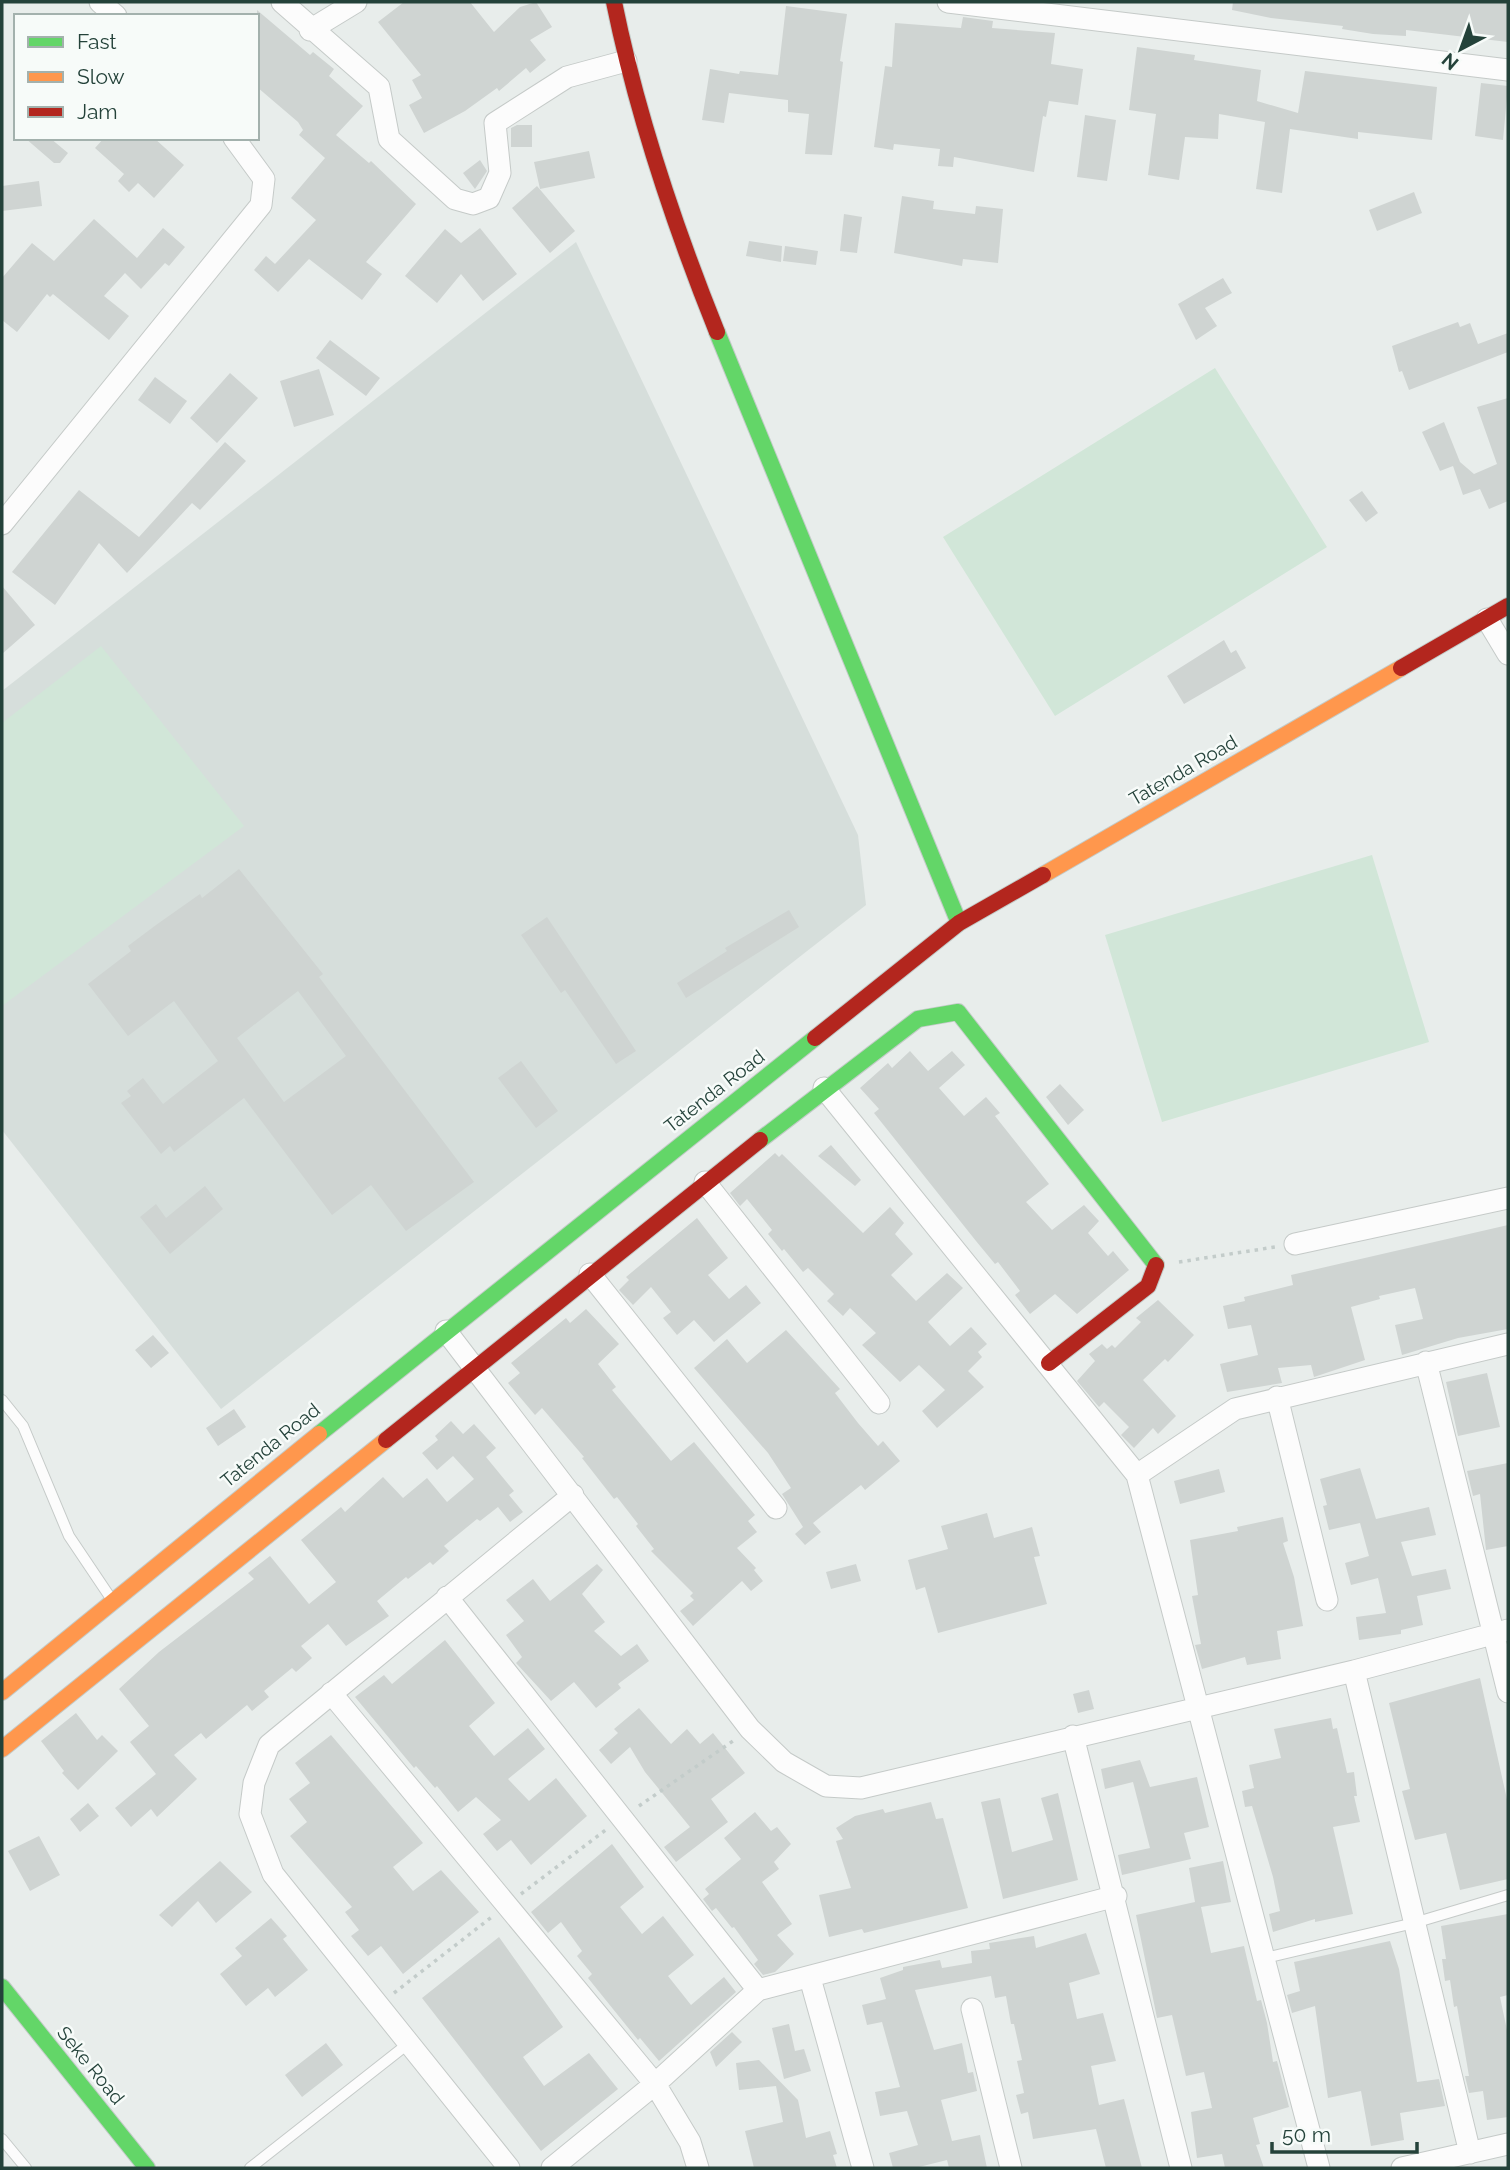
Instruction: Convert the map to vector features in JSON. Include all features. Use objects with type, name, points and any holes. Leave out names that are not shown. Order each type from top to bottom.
[{"type":"street","points":[[100,2],[114,14]]},
{"type":"street","points":[[282,2],[310,30],[379,87],[389,139],[455,199],[473,204],[489,198],[500,173],[495,123],[567,77],[626,61]]},
{"type":"street","points":[[310,30],[356,2]]},
{"type":"street","points":[[614,2],[626,61],[681,245],[960,923]]},
{"type":"street","points":[[948,2],[1508,70]]},
{"type":"street","points":[[2,524],[261,205],[264,178],[236,140]]},
{"type":"street","name":"Tatenda Road","points":[[2,1692],[446,1331],[960,923],[1508,606]]},
{"type":"street","points":[[1487,619],[1508,654]]},
{"type":"street","points":[[2,1749],[705,1182],[918,1018],[958,1012],[1157,1266],[1148,1286],[1049,1363]]},
{"type":"street","points":[[824,1088],[1137,1475],[1319,2168]]},
{"type":"street","points":[[705,1182],[879,1403]]},
{"type":"street","points":[[1295,1244],[1508,1198]]},
{"type":"street","points":[[590,1274],[776,1508]]},
{"type":"street","points":[[446,1331],[750,1729],[785,1762],[826,1786],[861,1788],[1354,1671],[1501,1632]]},
{"type":"street","points":[[1137,1475],[1235,1409],[1426,1362],[1508,1345]]},
{"type":"street","points":[[1426,1362],[1501,1632],[1508,1692]]},
{"type":"street","points":[[1277,1397],[1327,1600]]},
{"type":"street","points":[[509,2168],[273,1874],[250,1814],[254,1783],[269,1745],[573,1495]]},
{"type":"street","points":[[447,1597],[758,1990]]},
{"type":"street","points":[[1354,1671],[1470,2152]]},
{"type":"street","points":[[331,1693],[655,2084],[690,2142],[698,2168]]},
{"type":"street","points":[[1073,1736],[1116,1896],[1181,2168]]},
{"type":"street","points":[[552,2168],[655,2084],[758,1990],[1116,1896]]},
{"type":"street","points":[[810,1978],[863,2168]]},
{"type":"street","name":"Seke Road","points":[[2,1987],[147,2168]]},
{"type":"street","points":[[972,2009],[1011,2168]]},
{"type":"street","points":[[1402,2168],[1508,2144]]},
{"type":"lane","points":[[2,1400],[23,1426],[69,1536],[112,1600]]},
{"type":"lane","points":[[1265,1958],[1415,1923],[1508,1895]]},
{"type":"lane","points":[[250,2168],[409,2043]]},
{"type":"lane","points":[[2,2139],[26,2168]]},
{"type":"path","points":[[1157,1266],[1295,1244]]},
{"type":"path","points":[[379,2005],[623,1817],[750,1729]]},
{"type":"shaded area","points":[[576,242],[858,835],[866,905],[221,1409],[2,1130],[2,691]]},
{"type":"green space","points":[[1215,368],[1327,547],[1055,716],[943,537]]},
{"type":"green space","points":[[101,646],[244,826],[2,1006],[2,723]]},
{"type":"green space","points":[[1372,855],[1429,1042],[1162,1122],[1105,935]]},
{"type":"building","points":[[404,2],[470,2],[494,32],[520,7],[536,2],[552,27],[530,40],[546,60],[530,73],[526,68],[499,91],[497,88],[465,111],[424,133],[409,105],[422,98],[412,80],[421,75],[378,22]]},
{"type":"building","points":[[1233,2],[1508,2],[1508,42],[1406,30],[1406,36],[1373,34],[1342,29],[1343,26],[1271,18],[1232,10]]},
{"type":"building","points":[[786,6],[847,14],[832,155],[805,154],[809,114],[788,112],[788,100],[729,93],[724,123],[702,120],[710,69],[739,74],[740,71],[778,75]]},
{"type":"building","points":[[257,10],[310,55],[313,52],[334,69],[329,76],[363,106],[336,135],[369,163],[371,161],[416,204],[366,262],[382,274],[362,300],[309,259],[278,292],[254,270],[266,256],[275,264],[316,220],[291,198],[325,158],[299,135],[303,130],[298,122],[259,89]]},
{"type":"building","points":[[963,17],[993,21],[992,28],[1055,33],[1051,64],[1083,69],[1078,105],[1049,101],[1046,117],[1043,116],[1034,172],[954,157],[953,167],[938,166],[940,149],[894,144],[893,150],[874,147],[885,66],[892,67],[895,23],[961,28]]},
{"type":"building","points":[[1137,47],[1195,55],[1194,60],[1261,70],[1257,101],[1298,113],[1305,71],[1437,87],[1432,140],[1358,132],[1358,139],[1290,129],[1282,193],[1256,189],[1265,122],[1219,114],[1218,139],[1185,137],[1179,180],[1148,175],[1156,114],[1129,110]]},
{"type":"building","points":[[1481,83],[1508,86],[1503,140],[1475,136]]},
{"type":"building","points":[[1085,115],[1116,120],[1107,181],[1077,177]]},
{"type":"building","points":[[517,125],[532,125],[532,147],[511,147],[511,128]]},
{"type":"building","points":[[27,140],[52,140],[68,153],[60,163],[54,163]]},
{"type":"building","points":[[102,140],[156,140],[184,165],[154,198],[138,183],[129,192],[118,181],[124,174],[95,148]]},
{"type":"building","points":[[589,151],[595,178],[540,189],[534,162]]},
{"type":"building","points":[[480,160],[487,171],[475,189],[463,173]]},
{"type":"building","points":[[39,181],[42,206],[2,211],[2,186]]},
{"type":"building","points":[[537,186],[575,231],[550,253],[512,208]]},
{"type":"building","points":[[1414,192],[1422,213],[1377,231],[1369,210]]},
{"type":"building","points":[[902,196],[934,201],[933,209],[975,214],[976,206],[1003,209],[998,263],[963,259],[962,266],[894,253]]},
{"type":"building","points":[[844,214],[862,217],[857,253],[840,251]]},
{"type":"building","points":[[94,219],[137,258],[163,228],[185,247],[169,266],[165,263],[141,289],[125,273],[104,296],[129,316],[109,340],[53,294],[50,297],[47,294],[17,332],[2,320],[2,278],[32,243],[54,261]]},
{"type":"building","points":[[480,228],[517,274],[483,301],[461,274],[437,303],[405,276],[445,229],[461,243]]},
{"type":"building","points":[[749,241],[782,246],[781,262],[746,256]]},
{"type":"building","points":[[785,246],[818,251],[816,265],[783,261]]},
{"type":"building","points":[[1223,278],[1232,293],[1205,308],[1217,326],[1196,340],[1178,304]]},
{"type":"building","points":[[1458,322],[1460,327],[1470,323],[1478,344],[1508,333],[1508,352],[1409,390],[1402,371],[1399,372],[1392,346]]},
{"type":"building","points":[[330,340],[380,378],[366,396],[316,358]]},
{"type":"building","points":[[319,369],[334,415],[294,427],[280,381]]},
{"type":"building","points":[[230,373],[258,398],[217,443],[190,418]]},
{"type":"building","points":[[155,377],[187,401],[170,424],[138,400]]},
{"type":"building","points":[[1508,398],[1508,501],[1489,509],[1480,489],[1463,495],[1453,466],[1440,471],[1422,432],[1444,422],[1460,462],[1474,474],[1497,464],[1477,407]]},
{"type":"building","points":[[225,442],[246,461],[200,510],[192,503],[127,573],[99,543],[55,605],[12,572],[79,490],[139,537]]},
{"type":"building","points":[[1362,491],[1378,513],[1366,522],[1349,500]]},
{"type":"building","points":[[2,586],[35,625],[2,654]]},
{"type":"building","points":[[1224,640],[1231,653],[1236,650],[1246,668],[1184,704],[1167,676]]},
{"type":"building","points":[[239,869],[323,974],[319,977],[474,1182],[406,1231],[371,1185],[332,1215],[244,1098],[174,1152],[170,1146],[161,1154],[121,1103],[131,1096],[127,1091],[143,1078],[163,1104],[218,1061],[174,1001],[128,1036],[88,984],[131,951],[128,946],[200,894],[202,898]],"holes":[[[298,991],[346,1056],[284,1102],[237,1038]]]},
{"type":"building","points":[[789,910],[799,927],[686,998],[677,983],[727,951],[725,948]]},
{"type":"building","points":[[547,917],[636,1051],[616,1064],[565,990],[561,993],[521,935]]},
{"type":"building","points":[[910,1051],[928,1071],[952,1051],[965,1065],[939,1088],[964,1116],[986,1097],[1000,1113],[995,1116],[1049,1184],[1026,1202],[1052,1230],[1084,1205],[1099,1221],[1088,1233],[1108,1256],[1113,1251],[1129,1270],[1077,1314],[1055,1294],[1030,1314],[1015,1295],[1020,1291],[998,1262],[995,1264],[874,1113],[879,1109],[860,1088],[888,1063],[892,1068]]},
{"type":"building","points":[[521,1061],[558,1111],[536,1128],[498,1078]]},
{"type":"building","points":[[1060,1084],[1084,1110],[1068,1125],[1046,1097]]},
{"type":"building","points":[[831,1145],[861,1180],[855,1186],[818,1156]]},
{"type":"building","points":[[775,1153],[779,1157],[782,1154],[863,1233],[890,1207],[904,1223],[895,1234],[913,1254],[891,1275],[916,1301],[947,1273],[963,1288],[928,1322],[950,1346],[971,1327],[987,1344],[978,1352],[982,1357],[968,1371],[984,1387],[937,1428],[922,1411],[945,1390],[919,1365],[900,1382],[862,1345],[876,1333],[850,1308],[843,1316],[827,1301],[834,1294],[808,1268],[803,1272],[784,1249],[782,1251],[768,1234],[772,1230],[747,1199],[740,1206],[730,1193]]},
{"type":"building","points":[[205,1186],[223,1209],[170,1254],[140,1217],[156,1204],[166,1218]]},
{"type":"building","points":[[697,1218],[728,1258],[708,1275],[729,1299],[746,1285],[761,1303],[714,1342],[694,1320],[677,1335],[663,1318],[671,1312],[651,1287],[633,1305],[619,1290],[629,1280],[626,1277]]},
{"type":"building","points":[[1508,1225],[1508,1329],[1458,1338],[1402,1355],[1395,1325],[1423,1319],[1415,1288],[1379,1296],[1380,1299],[1351,1307],[1365,1360],[1314,1377],[1311,1365],[1278,1368],[1282,1383],[1227,1392],[1220,1364],[1258,1355],[1251,1325],[1228,1329],[1223,1306],[1245,1301],[1244,1297],[1293,1285],[1291,1275]]},
{"type":"building","points":[[1158,1300],[1194,1335],[1168,1362],[1165,1359],[1143,1380],[1176,1416],[1158,1434],[1153,1428],[1134,1448],[1121,1435],[1129,1427],[1104,1402],[1099,1407],[1077,1381],[1095,1361],[1089,1354],[1102,1344],[1107,1349],[1112,1345],[1115,1348],[1141,1322],[1136,1318]]},
{"type":"building","points":[[586,1309],[619,1344],[598,1364],[616,1387],[612,1390],[671,1461],[694,1442],[755,1515],[748,1521],[757,1532],[737,1548],[756,1568],[754,1570],[763,1581],[751,1591],[742,1581],[693,1626],[680,1611],[694,1600],[690,1596],[693,1593],[651,1551],[654,1549],[636,1526],[638,1524],[617,1497],[614,1499],[582,1458],[584,1457],[542,1408],[535,1415],[508,1383],[520,1373],[511,1363],[566,1318],[570,1323]]},
{"type":"building","points":[[786,1330],[840,1389],[835,1393],[878,1446],[883,1441],[900,1461],[865,1490],[861,1485],[813,1523],[821,1532],[805,1545],[795,1534],[803,1527],[782,1494],[791,1488],[768,1453],[694,1368],[727,1339],[747,1363]]},
{"type":"building","points":[[153,1335],[169,1353],[151,1368],[135,1350]]},
{"type":"building","points":[[1487,1373],[1500,1427],[1458,1436],[1446,1382]]},
{"type":"building","points":[[234,1409],[246,1427],[218,1446],[206,1428]]},
{"type":"building","points":[[451,1421],[463,1434],[474,1424],[496,1448],[486,1457],[514,1491],[509,1495],[523,1512],[510,1522],[498,1507],[480,1521],[477,1519],[444,1546],[449,1551],[433,1565],[430,1562],[408,1579],[406,1577],[377,1601],[389,1616],[346,1646],[328,1624],[301,1646],[312,1658],[296,1672],[292,1668],[264,1691],[269,1697],[252,1711],[247,1705],[206,1739],[201,1733],[174,1755],[197,1779],[157,1817],[151,1809],[131,1827],[115,1808],[156,1774],[130,1742],[149,1726],[119,1689],[159,1652],[254,1579],[248,1573],[270,1556],[309,1604],[336,1582],[301,1540],[341,1507],[345,1512],[383,1477],[403,1498],[427,1478],[447,1502],[474,1479],[453,1456],[437,1470],[422,1453],[438,1440],[435,1436]]},
{"type":"building","points":[[1508,1463],[1508,1546],[1486,1550],[1480,1494],[1473,1496],[1467,1471]]},
{"type":"building","points":[[1360,1468],[1376,1519],[1429,1507],[1436,1535],[1401,1542],[1412,1576],[1446,1569],[1451,1589],[1417,1596],[1423,1625],[1401,1630],[1401,1634],[1359,1640],[1356,1617],[1386,1613],[1378,1578],[1351,1585],[1345,1563],[1369,1556],[1360,1523],[1329,1530],[1323,1506],[1327,1505],[1320,1479]]},
{"type":"building","points":[[1219,1469],[1225,1492],[1180,1504],[1174,1481]]},
{"type":"building","points":[[987,1513],[994,1538],[1032,1527],[1040,1556],[1034,1557],[1047,1604],[938,1633],[925,1587],[916,1590],[908,1560],[948,1549],[941,1526]]},
{"type":"building","points":[[1283,1517],[1288,1541],[1283,1543],[1294,1577],[1303,1626],[1277,1631],[1281,1659],[1247,1665],[1245,1657],[1202,1669],[1195,1645],[1201,1644],[1192,1596],[1198,1595],[1190,1540],[1238,1531],[1237,1527]]},
{"type":"building","points":[[597,1564],[603,1570],[582,1594],[605,1622],[594,1631],[621,1656],[637,1644],[649,1661],[618,1684],[621,1688],[596,1708],[574,1682],[551,1701],[516,1663],[522,1657],[506,1635],[524,1621],[506,1600],[533,1579],[550,1601]]},
{"type":"building","points":[[856,1564],[861,1581],[831,1589],[826,1572]]},
{"type":"building","points":[[445,1640],[495,1703],[469,1726],[494,1756],[528,1728],[545,1749],[508,1779],[529,1801],[556,1778],[587,1816],[531,1865],[511,1840],[497,1851],[483,1834],[501,1820],[476,1797],[458,1812],[437,1786],[435,1788],[416,1766],[414,1768],[355,1697],[384,1675],[392,1684]]},
{"type":"building","points":[[1480,1678],[1508,1804],[1508,1879],[1460,1890],[1446,1833],[1415,1840],[1402,1791],[1410,1789],[1389,1703]]},
{"type":"building","points":[[1089,1690],[1094,1709],[1078,1713],[1073,1694]]},
{"type":"building","points":[[639,1708],[671,1744],[687,1729],[700,1744],[713,1733],[745,1773],[711,1799],[728,1822],[676,1862],[664,1847],[690,1827],[645,1772],[630,1747],[611,1764],[599,1750],[618,1733],[614,1729]]},
{"type":"building","points":[[76,1713],[97,1740],[102,1735],[118,1751],[78,1790],[62,1773],[64,1771],[41,1741]]},
{"type":"building","points":[[1331,1718],[1333,1729],[1337,1728],[1347,1773],[1354,1772],[1357,1796],[1354,1796],[1360,1822],[1333,1827],[1353,1914],[1315,1922],[1315,1919],[1273,1932],[1269,1914],[1280,1911],[1273,1877],[1252,1806],[1245,1807],[1242,1791],[1254,1788],[1249,1765],[1281,1758],[1274,1729]]},
{"type":"building","points":[[331,1735],[423,1843],[393,1867],[413,1891],[441,1870],[479,1912],[403,1974],[381,1946],[368,1956],[351,1936],[359,1930],[345,1912],[352,1907],[290,1836],[307,1822],[289,1799],[310,1783],[295,1763]]},
{"type":"building","points":[[1140,1760],[1150,1787],[1197,1777],[1209,1827],[1184,1833],[1191,1859],[1122,1875],[1118,1855],[1150,1848],[1133,1782],[1105,1789],[1101,1769]]},
{"type":"building","points":[[1058,1793],[1078,1880],[1003,1899],[981,1802],[1000,1798],[1012,1852],[1053,1840],[1041,1798]]},
{"type":"building","points":[[931,1802],[936,1819],[943,1818],[968,1908],[864,1933],[862,1929],[829,1937],[819,1895],[851,1888],[836,1841],[843,1839],[836,1828],[855,1816],[883,1809],[885,1813]]},
{"type":"building","points":[[88,1803],[99,1816],[80,1832],[70,1819]]},
{"type":"building","points":[[755,1812],[771,1831],[777,1827],[791,1844],[774,1862],[779,1869],[762,1882],[792,1924],[777,1935],[794,1954],[775,1972],[763,1975],[754,1964],[758,1960],[734,1927],[732,1928],[716,1908],[712,1911],[703,1899],[709,1894],[705,1889],[741,1859],[724,1838]]},
{"type":"building","points":[[39,1836],[60,1875],[30,1891],[8,1851]]},
{"type":"building","points":[[612,1844],[644,1887],[620,1907],[642,1934],[663,1916],[694,1955],[668,1976],[691,2005],[724,1977],[736,1992],[659,2061],[640,2038],[638,2040],[588,1978],[592,1974],[577,1956],[582,1951],[561,1922],[548,1933],[531,1912]]},
{"type":"building","points":[[220,1861],[252,1892],[216,1923],[198,1901],[172,1927],[159,1915]]},
{"type":"building","points":[[1223,1861],[1231,1902],[1201,1907],[1211,1953],[1244,1946],[1257,2001],[1261,2000],[1267,2023],[1273,2062],[1277,2061],[1289,2107],[1253,2118],[1260,2144],[1256,2145],[1264,2168],[1225,2168],[1222,2154],[1197,2158],[1191,2112],[1212,2108],[1204,2072],[1186,2076],[1172,2015],[1157,2018],[1136,1915],[1195,1902],[1189,1868]]},
{"type":"building","points":[[1508,1914],[1508,1995],[1500,1997],[1508,2035],[1508,2117],[1487,2120],[1483,2091],[1469,2093],[1465,2076],[1469,2076],[1457,2006],[1454,2007],[1450,1980],[1445,1981],[1442,1959],[1446,1959],[1441,1926]]},
{"type":"building","points":[[271,1918],[287,1936],[283,1939],[308,1970],[275,1997],[268,1988],[246,2006],[220,1974],[242,1956],[235,1948]]},
{"type":"building","points":[[1086,1933],[1100,1974],[1069,1983],[1077,2019],[1103,2013],[1116,2061],[1091,2066],[1099,2105],[1124,2099],[1142,2168],[1106,2168],[1096,2129],[1033,2139],[1028,2112],[1021,2114],[1016,2095],[1024,2093],[1017,2061],[1022,2060],[1014,2024],[1011,2024],[1006,1996],[995,1998],[991,1976],[915,1990],[934,2050],[962,2043],[968,2073],[973,2072],[977,2091],[941,2100],[952,2141],[980,2135],[987,2168],[949,2168],[947,2160],[915,2168],[893,2168],[889,2153],[918,2145],[907,2111],[880,2116],[875,2092],[900,2087],[882,2022],[867,2025],[862,2005],[886,1999],[880,1978],[903,1970],[903,1967],[940,1960],[942,1968],[972,1963],[971,1951],[990,1949],[989,1943],[1034,1936],[1036,1948]]},
{"type":"building","points":[[499,1937],[563,2027],[523,2057],[544,2086],[589,2053],[618,2089],[541,2151],[422,1998]]},
{"type":"building","points":[[1390,1941],[1399,1969],[1417,2082],[1439,2079],[1445,2106],[1400,2113],[1404,2140],[1371,2146],[1361,2091],[1328,2098],[1315,2006],[1292,2013],[1287,1995],[1300,1991],[1294,1962]]},
{"type":"building","points":[[789,2024],[795,2051],[804,2049],[811,2071],[784,2079],[772,2028]]},
{"type":"building","points":[[732,2032],[742,2042],[716,2067],[710,2052]]},
{"type":"building","points":[[326,2043],[343,2065],[302,2097],[285,2075]]},
{"type":"building","points":[[759,2060],[798,2100],[806,2138],[830,2131],[837,2154],[833,2155],[837,2168],[754,2168],[745,2131],[783,2122],[776,2086],[739,2090],[736,2063]]},
{"type":"traffic: fast","points":[[717,332],[959,923]]},
{"type":"traffic: fast","points":[[760,1140],[918,1019],[958,1012],[1156,1265]]},
{"type":"traffic: fast","points":[[319,1434],[815,1038]]},
{"type":"traffic: fast","points":[[2,1987],[147,2168]]},
{"type":"traffic: slow","points":[[1043,875],[1401,668]]},
{"type":"traffic: slow","points":[[2,1692],[319,1434]]},
{"type":"traffic: slow","points":[[2,1749],[386,1440]]},
{"type":"traffic: jam","points":[[614,2],[645,128],[686,251],[717,332]]},
{"type":"traffic: jam","points":[[1401,668],[1508,606]]},
{"type":"traffic: jam","points":[[815,1038],[959,923],[1043,875]]},
{"type":"traffic: jam","points":[[386,1440],[760,1140]]},
{"type":"traffic: jam","points":[[1049,1363],[1148,1286],[1156,1265]]}]
